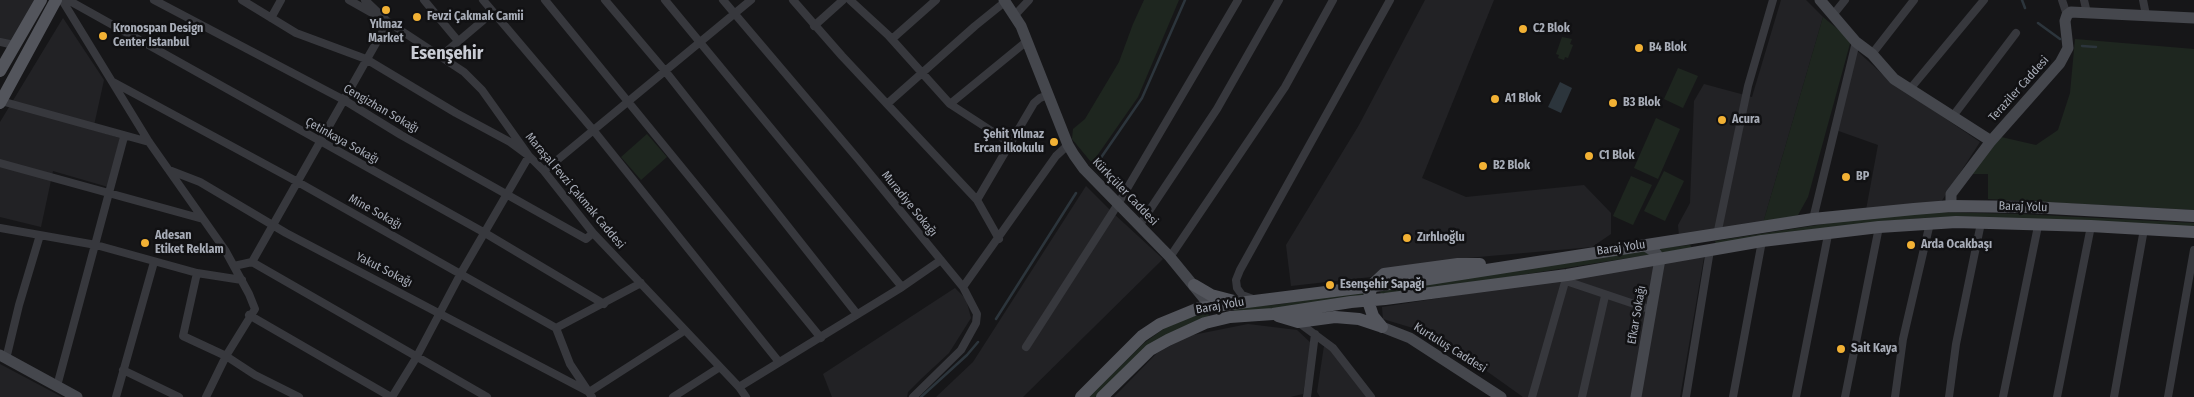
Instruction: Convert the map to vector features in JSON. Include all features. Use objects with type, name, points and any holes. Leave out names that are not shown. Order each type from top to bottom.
[{"type":"main road","points":[[0,71],[41,0]]},
{"type":"main road","points":[[0,102],[56,0]]},
{"type":"main road","points":[[1820,0],[1856,42],[1872,54],[1894,79],[1990,141]]},
{"type":"main road","name":"Kürkçüler Caddesi","points":[[1005,1],[1015,15],[1027,41],[1068,145],[1084,169],[1170,257],[1211,307]]},
{"type":"main road","points":[[2067,15],[2071,12],[2194,18]]},
{"type":"main road","name":"Teraziler Caddesi","points":[[1951,206],[1951,194],[1990,141],[2060,63],[2068,48],[2065,21],[2067,15]]},
{"type":"main road","name":"Baraj Yolu","points":[[1082,397],[1142,336],[1160,324],[1199,308],[1429,279],[1812,220],[1951,206],[2038,208],[2194,216]]},
{"type":"main road","name":"Baraj Yolu","points":[[1102,397],[1150,350],[1205,324],[1230,318],[1273,314],[1350,302],[1566,278],[1762,241],[1879,227],[1930,223],[2091,226],[2194,232]]},
{"type":"main road","points":[[1644,245],[1660,259]]},
{"type":"main road","name":"Efkar Sokağı","points":[[1636,397],[1660,259]]},
{"type":"main road","points":[[1194,285],[1226,300],[1244,302]]},
{"type":"main road","points":[[1372,285],[1368,300],[1373,316],[1382,327]]},
{"type":"main road","points":[[1273,314],[1298,322],[1343,315],[1349,310],[1350,302],[1349,293],[1343,289]]},
{"type":"main road","points":[[1211,307],[1230,318]]},
{"type":"main road","points":[[1335,317],[1359,319],[1382,327]]},
{"type":"main road","name":"Kurtuluş Caddesi","points":[[1382,327],[1417,342],[1501,397]]},
{"type":"main road","points":[[3,357],[77,397]]},
{"type":"street","points":[[62,0],[149,142],[203,218],[234,266],[254,309],[226,356],[206,397]]},
{"type":"street","name":"Çetinkaya Sokağı","points":[[68,0],[321,143],[486,233],[604,304]]},
{"type":"street","name":"Cengizhan Sokağı","points":[[154,0],[344,100],[401,135],[586,239],[593,233]]},
{"type":"street","points":[[242,0],[296,33],[366,59],[456,113],[510,142],[528,156],[416,358],[392,397],[249,315]]},
{"type":"street","points":[[271,18],[281,0]]},
{"type":"street","name":"Maraşal Fevzi Çakmak Caddesi","points":[[349,0],[388,22],[464,72],[482,90],[528,156],[544,171],[593,233],[739,387],[746,397]]},
{"type":"street","points":[[252,262],[296,181],[321,143],[388,22],[365,0]]},
{"type":"street","points":[[424,0],[458,41]]},
{"type":"street","points":[[483,0],[594,131],[779,362]]},
{"type":"street","points":[[545,0],[821,338]]},
{"type":"street","points":[[605,0],[666,72],[857,314]]},
{"type":"street","points":[[665,0],[902,287]]},
{"type":"street","name":"Muradiye Sokağı","points":[[723,0],[858,159],[963,287],[977,314],[976,322],[961,350],[913,397]]},
{"type":"street","points":[[544,171],[666,72],[750,0]]},
{"type":"street","points":[[793,0],[814,26],[977,200],[999,239]]},
{"type":"street","points":[[814,26],[843,0]]},
{"type":"street","points":[[850,0],[892,39],[950,104],[1010,143]]},
{"type":"street","points":[[857,7],[864,0]]},
{"type":"street","points":[[892,39],[936,0]]},
{"type":"street","points":[[1015,15],[1029,0]]},
{"type":"street","points":[[1026,347],[1118,204],[1238,0]]},
{"type":"street","points":[[1139,226],[1217,109],[1279,0]]},
{"type":"street","points":[[1170,257],[1285,87],[1333,0]]},
{"type":"street","points":[[1260,300],[1249,298],[1242,294],[1236,280],[1240,270],[1390,0]]},
{"type":"street","points":[[1718,235],[1748,86],[1773,0]]},
{"type":"street","points":[[1833,15],[1845,0]]},
{"type":"street","points":[[1872,54],[1914,0]]},
{"type":"street","points":[[1910,89],[1984,0]]},
{"type":"street","points":[[2062,0],[2067,15]]},
{"type":"street","points":[[2084,0],[2087,13]]},
{"type":"street","points":[[2142,0],[2146,16]]},
{"type":"street","points":[[887,104],[1005,1]]},
{"type":"street","points":[[440,56],[493,12]]},
{"type":"street","points":[[1953,116],[2016,33]]},
{"type":"street","points":[[950,104],[1027,41]]},
{"type":"street","points":[[0,42],[14,45]]},
{"type":"street","points":[[1812,220],[1856,42]]},
{"type":"street","name":"Mine Sokağı","points":[[113,82],[462,273],[556,328]]},
{"type":"street","points":[[977,200],[1034,103],[1048,95]]},
{"type":"street","points":[[0,102],[149,142]]},
{"type":"street","points":[[57,386],[124,136]]},
{"type":"street","points":[[963,287],[999,239],[1056,156],[1068,145]]},
{"type":"street","points":[[0,163],[203,218]]},
{"type":"street","name":"Yakut Sokağı","points":[[169,170],[200,182],[273,224],[441,312],[590,394]]},
{"type":"street","points":[[1895,397],[1903,339],[1930,223]]},
{"type":"street","points":[[1948,397],[1956,344],[1981,224]]},
{"type":"street","points":[[2003,397],[2038,226]]},
{"type":"street","points":[[2057,397],[2091,226]]},
{"type":"street","points":[[1845,397],[1879,227]]},
{"type":"street","points":[[0,228],[96,245],[197,273],[242,280]]},
{"type":"street","points":[[2114,397],[2144,229]]},
{"type":"street","points":[[1796,397],[1828,234]]},
{"type":"street","points":[[3,357],[40,235]]},
{"type":"street","points":[[1733,397],[1762,241]]},
{"type":"street","points":[[1686,397],[1710,250]]},
{"type":"street","points":[[2168,397],[2194,250]]},
{"type":"street","points":[[739,387],[821,338],[941,260]]},
{"type":"street","points":[[116,397],[154,262]]},
{"type":"street","points":[[234,266],[252,262],[416,358],[488,397]]},
{"type":"street","points":[[197,273],[183,336],[226,356],[255,375],[299,397]]},
{"type":"street","points":[[1532,397],[1566,278],[1605,296],[1652,310]]},
{"type":"street","points":[[641,283],[556,328],[570,364],[590,394],[684,331]]},
{"type":"street","points":[[1582,397],[1605,296]]},
{"type":"street","points":[[1298,322],[1333,348],[1371,397]]},
{"type":"street","points":[[1307,397],[1315,334]]},
{"type":"street","points":[[673,397],[720,367]]},
{"type":"street","points":[[123,370],[179,397]]},
{"type":"street","points":[[1308,388],[1314,397]]},
{"type":"shaded area","points":[[0,0],[42,0],[17,44],[0,39]]},
{"type":"shaded area","points":[[1144,0],[1179,0],[1138,97],[1092,163],[1072,139],[1073,129],[1085,119],[1119,62]]},
{"type":"shaded area","points":[[1425,0],[1494,0],[1422,178],[1466,197],[1584,185],[1611,213],[1611,234],[1592,247],[1467,258],[1379,271],[1371,277],[1291,286],[1286,245],[1359,125]]},
{"type":"shaded area","points":[[1781,0],[1806,0],[1823,17],[1763,223],[1679,236],[1678,225],[1690,203],[1694,101],[1704,84],[1752,97]]},
{"type":"shaded area","points":[[1823,17],[1851,40],[1808,197],[1798,215],[1763,223]]},
{"type":"shaded area","points":[[63,18],[104,80],[93,130],[120,138],[108,187],[53,171],[41,227],[0,217],[0,122]]},
{"type":"shaded area","points":[[1562,37],[1572,39],[1570,44],[1573,45],[1568,58],[1565,57],[1564,60],[1558,58],[1559,55],[1556,54]]},
{"type":"shaded area","points":[[2075,39],[2194,49],[2194,210],[1988,199],[1988,174],[1970,174],[2001,137],[2036,145],[2058,130],[2070,93]]},
{"type":"shaded area","points":[[1855,49],[1890,81],[1980,142],[1941,202],[1866,210],[1878,145],[1833,129]]},
{"type":"shaded area","points":[[1678,68],[1698,76],[1683,108],[1664,99]]},
{"type":"shaded area","points":[[1560,82],[1572,88],[1561,113],[1548,107]]},
{"type":"shaded area","points":[[1656,118],[1680,129],[1658,179],[1634,168]]},
{"type":"shaded area","points":[[647,134],[667,157],[641,180],[621,157]]},
{"type":"shaded area","points":[[1664,171],[1684,181],[1665,221],[1644,211]]},
{"type":"shaded area","points":[[1631,176],[1652,185],[1633,225],[1613,216]]},
{"type":"shaded area","points":[[1086,186],[1163,259],[1023,397],[936,397],[973,362]]},
{"type":"shaded area","points":[[1936,212],[2020,214],[2194,223],[2194,228],[1937,217],[1885,221],[1716,245],[1715,241],[1843,221]]},
{"type":"shaded area","points":[[1690,245],[1692,248],[1381,297],[1380,290],[1636,251]]},
{"type":"shaded area","points":[[1704,257],[1680,397],[1523,397],[1436,335],[1383,319],[1382,307]]},
{"type":"shaded area","points":[[955,288],[966,299],[971,318],[949,353],[908,392],[907,397],[832,397],[823,374]]},
{"type":"shaded area","points":[[1362,291],[1364,298],[1276,309],[1234,312],[1234,307],[1275,305]]},
{"type":"shaded area","points":[[1208,311],[1209,316],[1174,331],[1096,397],[1089,397],[1144,343],[1169,325]]},
{"type":"shaded area","points":[[1248,324],[1297,330],[1311,343],[1303,394],[1290,397],[1114,397],[1157,353],[1188,336]]},
{"type":"shaded area","points":[[1324,346],[1332,349],[1368,397],[1320,397],[1317,392]]},
{"type":"shaded area","points":[[0,364],[62,397],[0,397]]},
{"type":"waterway","points":[[1098,162],[1142,98],[1185,0]]},
{"type":"waterway","points":[[2022,0],[2025,8]]},
{"type":"waterway","points":[[2038,23],[2060,39]]},
{"type":"waterway","points":[[2082,46],[2096,47]]},
{"type":"waterway","points":[[996,319],[1076,193]]},
{"type":"waterway","points":[[921,397],[967,355],[978,342]]},
{"type":"place","name":"Yılmaz Market","points":[[386,10]]},
{"type":"place","name":"Fevzi Çakmak Camii","points":[[417,17]]},
{"type":"place","name":"C2 Blok","points":[[1523,29]]},
{"type":"place","name":"Kronospan Design Center Istanbul","points":[[103,36]]},
{"type":"place","name":"B4 Blok","points":[[1639,48]]},
{"type":"place","name":"A1 Blok","points":[[1495,99]]},
{"type":"place","name":"B3 Blok","points":[[1613,103]]},
{"type":"place","name":"Acura","points":[[1722,120]]},
{"type":"place","name":"Şehit Yılmaz Ercan ilkokulu","points":[[1054,142]]},
{"type":"place","name":"C1 Blok","points":[[1589,156]]},
{"type":"place","name":"B2 Blok","points":[[1483,166]]},
{"type":"place","name":"BP","points":[[1846,177]]},
{"type":"place","name":"Zırhlıoğlu","points":[[1407,238]]},
{"type":"place","name":"Adesan Etiket Reklam","points":[[145,243]]},
{"type":"place","name":"Arda Ocakbaşı","points":[[1911,245]]},
{"type":"place","name":"Esenşehir Sapağı","points":[[1330,285]]},
{"type":"place","name":"Sait Kaya","points":[[1841,349]]},
{"type":"district","name":"Esenşehir","points":[[447,54]]}]
